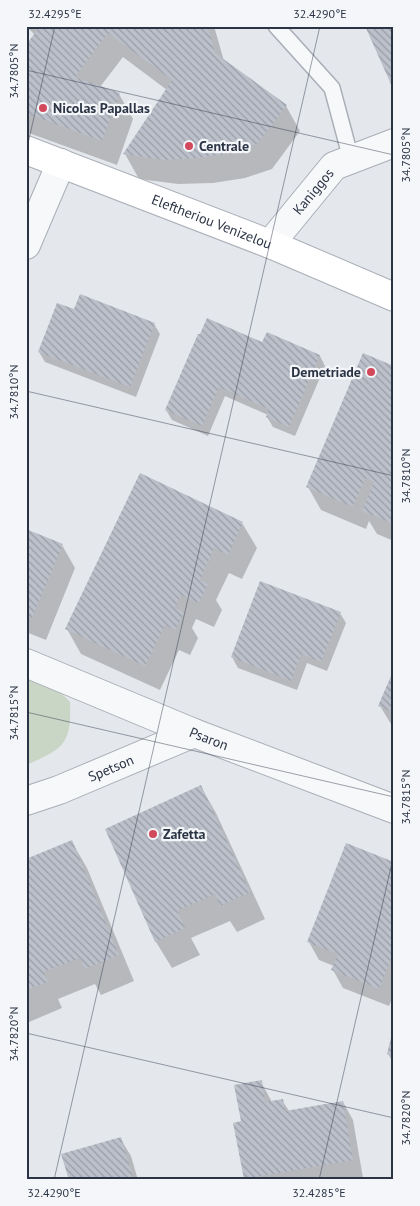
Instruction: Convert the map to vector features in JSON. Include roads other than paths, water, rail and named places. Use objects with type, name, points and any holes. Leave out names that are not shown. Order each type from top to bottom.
[{"type":"main road","name":"Eleftheriou Venizelou","points":[[26,150],[270,244],[394,296]]},
{"type":"street","name":"Kaniggos","points":[[270,244],[334,166],[394,143]]},
{"type":"street","points":[[26,245],[61,163]]},
{"type":"street","name":"Psaron","points":[[26,663],[194,733],[394,809]]},
{"type":"street","name":"Spetson","points":[[26,800],[58,790],[194,733]]},
{"type":"lane","points":[[276,26],[332,88],[351,159]]},
{"type":"place","name":"Nicolas Papallas","points":[[43,108]]},
{"type":"place","name":"Centrale","points":[[189,146]]},
{"type":"place","name":"Demetriade","points":[[371,372]]},
{"type":"place","name":"Zafetta","points":[[153,834]]}]
